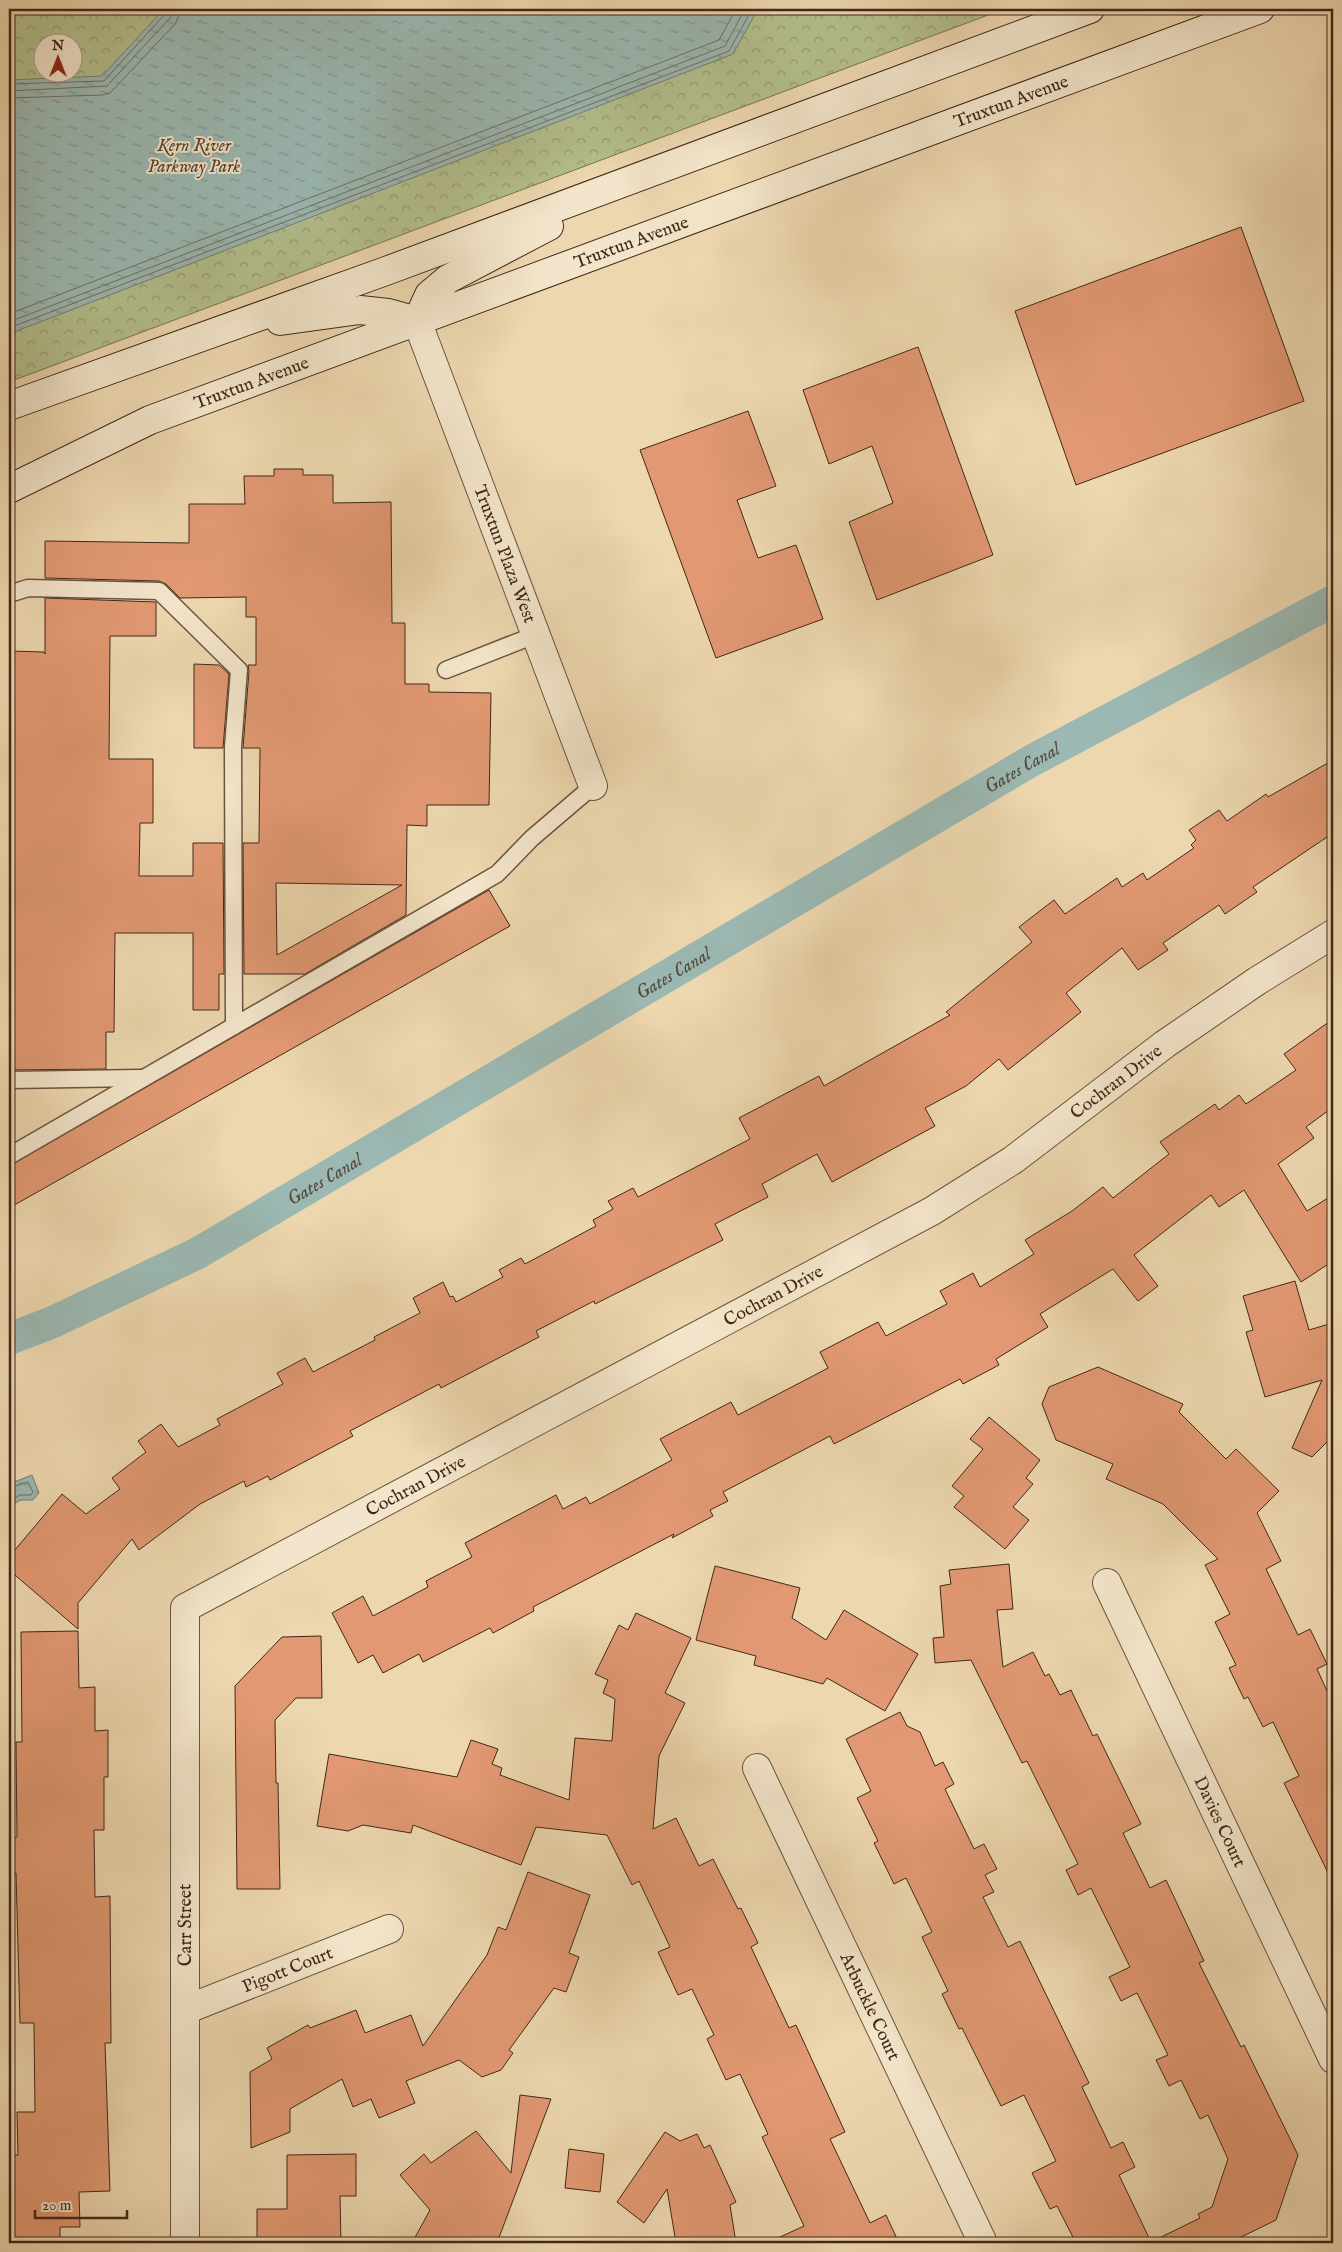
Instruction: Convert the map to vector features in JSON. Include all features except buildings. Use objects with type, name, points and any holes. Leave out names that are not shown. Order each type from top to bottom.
[{"type":"street","points":[[9,406],[386,271],[1090,9]]},
{"type":"street","name":"Truxtun Avenue","points":[[9,489],[150,420],[1260,9]]},
{"type":"street","points":[[226,328],[360,310],[388,313],[416,322],[429,295],[448,279],[654,171]]},
{"type":"street","name":"Truxtun Plaza West","points":[[416,322],[593,786]]},
{"type":"street","name":"Cochran Drive","points":[[185,1608],[932,1211],[1013,1160],[1165,1044],[1257,981],[1333,934]]},
{"type":"street","name":"Davies Court","points":[[1107,1583],[1333,2059]]},
{"type":"street","name":"Carr Street","points":[[185,1608],[185,2243]]},
{"type":"street","name":"Arbuckle Court","points":[[758,1768],[983,2243]]},
{"type":"street","name":"Pigott Court","points":[[185,2010],[389,1929]]},
{"type":"lane","points":[[9,594],[28,588],[159,591],[239,670],[233,747],[234,1026]]},
{"type":"lane","points":[[446,670],[535,635]]},
{"type":"lane","points":[[9,1156],[497,874],[532,838],[593,786]]},
{"type":"lane","points":[[9,1080],[144,1078]]},
{"type":"green space","name":"Kern River Parkway Park","points":[[9,9],[1004,9],[9,382]]},
{"type":"water","name":"Kern River Parkway Park","points":[[164,9],[758,9],[733,54],[9,334],[9,80],[32,79],[32,82],[82,82],[82,77],[102,76]]},
{"type":"water","points":[[32,1475],[39,1493],[33,1500],[21,1500],[9,1506],[9,1484]]},
{"type":"waterway","name":"Gates Canal","points":[[9,1339],[53,1322],[198,1253],[1031,761],[1333,601]]}]
